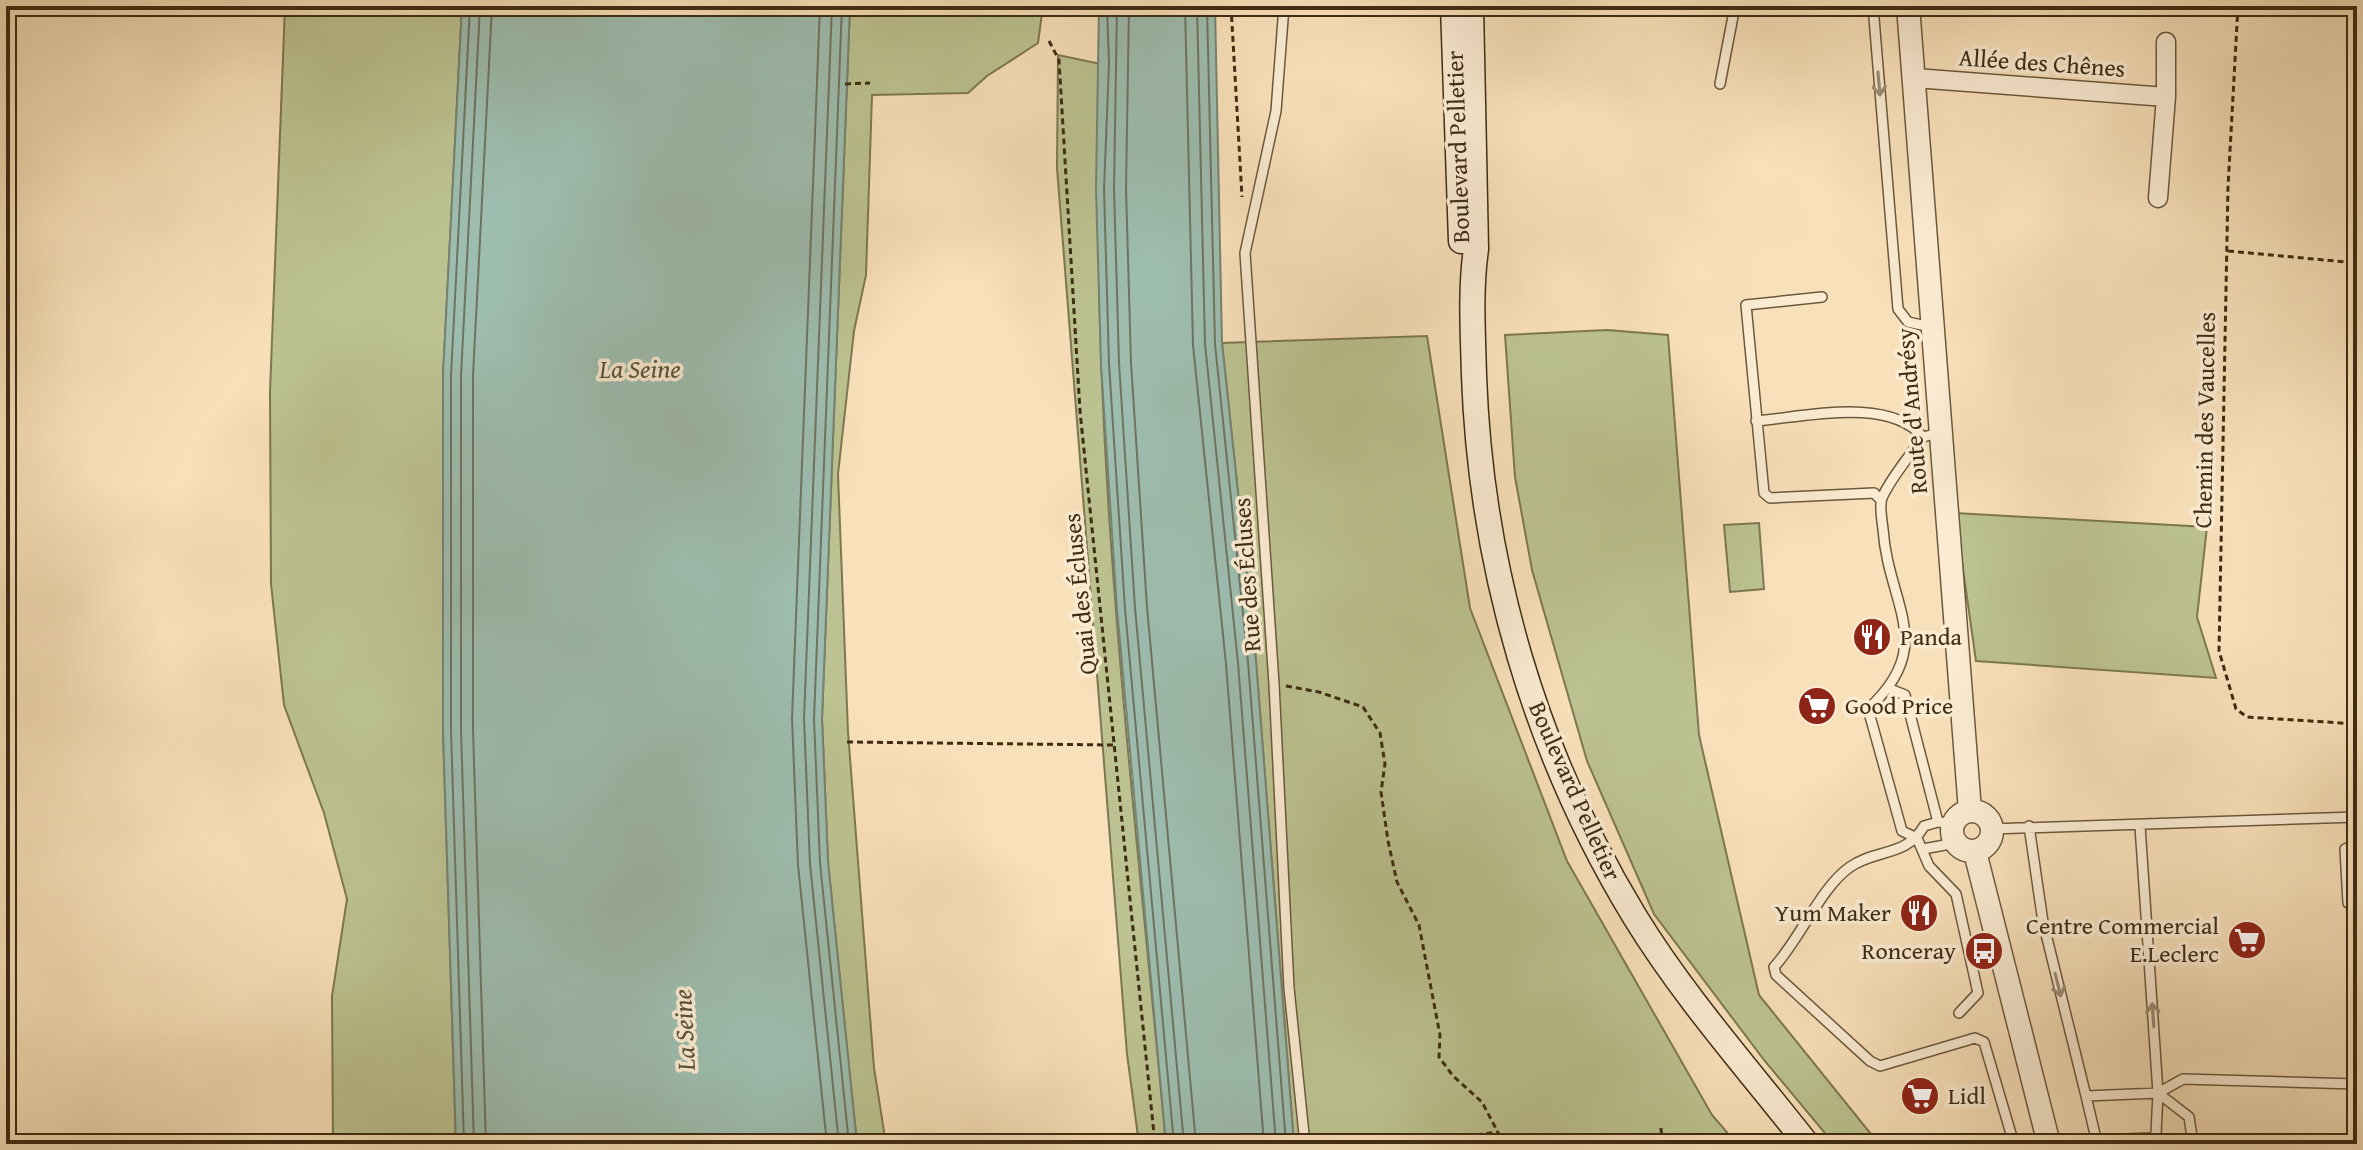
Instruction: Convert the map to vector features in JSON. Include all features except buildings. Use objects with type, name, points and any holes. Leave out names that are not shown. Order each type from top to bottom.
[{"type":"main road","name":"Boulevard Pelletier","points":[[1453,6],[1460,219],[1462,250],[1471,286]]},
{"type":"main road","name":"Boulevard Pelletier","points":[[1471,6],[1476,249],[1471,286],[1476,429],[1489,528],[1525,678],[1555,760],[1608,870],[1665,963],[1807,1144]]},
{"type":"street","name":"Route d'Andrésy","points":[[1908,6],[1932,327],[1931,435],[1958,830],[2049,1144]]},
{"type":"street","points":[[2158,198],[2166,97],[2166,42]]},
{"type":"street","name":"Allée des Chênes","points":[[1915,78],[2166,97]]},
{"type":"street","points":[[1958,830],[1988,819],[1992,829]]},
{"type":"lane","name":"Rue des Écluses","points":[[1284,6],[1276,111],[1245,253],[1274,684],[1289,988],[1305,1144]]},
{"type":"lane","points":[[1720,84],[1735,6]]},
{"type":"lane","points":[[1873,6],[1898,309],[1908,322],[1932,327]]},
{"type":"lane","points":[[1822,297],[1746,305],[1764,493],[1770,498],[1874,493],[1881,500],[1885,560],[1899,598],[1907,654],[1890,689],[1868,709],[1902,831],[1917,838],[1929,866],[1956,894],[1976,970],[1978,993],[1959,1013]]},
{"type":"lane","points":[[1756,421],[1874,411],[1931,435],[1881,500]]},
{"type":"lane","points":[[1890,689],[1905,695],[1958,830]]},
{"type":"lane","points":[[1992,829],[2357,817]]},
{"type":"lane","points":[[1958,830],[1924,826],[1917,838],[1895,852],[1850,867],[1774,967],[1776,975],[1870,1061],[1880,1066],[1975,1038],[1984,1042],[2014,1144]]},
{"type":"lane","points":[[2029,826],[2043,922],[2097,1142],[2152,1138],[2156,1134],[2158,1093],[2140,826]]},
{"type":"lane","points":[[1923,849],[1958,830]]},
{"type":"lane","points":[[2348,903],[2345,849],[2357,843]]},
{"type":"lane","points":[[2086,1096],[2158,1093],[2183,1079],[2357,1084]]},
{"type":"lane","points":[[2158,1093],[2189,1117],[2193,1144]]},
{"type":"path","points":[[1231,6],[1243,206]]},
{"type":"path","name":"Chemin des Vaucelles","points":[[2238,6],[2234,43],[2219,651],[2236,709],[2247,717],[2357,724]]},
{"type":"path","name":"Quai des Écluses","points":[[1049,41],[1059,60],[1080,411],[1155,1144]]},
{"type":"path","points":[[845,84],[870,83]]},
{"type":"path","points":[[2228,251],[2357,263]]},
{"type":"path","points":[[1274,684],[1319,692],[1363,707],[1380,733],[1385,764],[1381,792],[1388,841],[1397,882],[1419,925],[1440,1035],[1439,1057],[1453,1076],[1482,1102],[1504,1144]]},
{"type":"path","points":[[847,742],[1113,745]]},
{"type":"path","points":[[1661,1128],[1662,1144]]},
{"type":"path","points":[[1448,1144],[1468,1136],[1498,1132]]},
{"type":"green space","points":[[285,6],[462,6],[443,375],[443,730],[456,1144],[333,1144],[332,996],[347,899],[324,813],[284,705],[271,584],[270,392]]},
{"type":"green space","points":[[850,6],[1043,6],[1038,43],[987,76],[968,93],[872,95],[866,275],[854,331],[838,474],[848,732],[874,1068],[886,1144],[857,1144],[828,862],[822,719]]},
{"type":"green space","points":[[1058,55],[1101,64],[1098,199],[1106,469],[1127,739],[1166,1144],[1139,1144],[1127,1054],[1057,168]]},
{"type":"green space","points":[[1607,330],[1668,335],[1699,735],[1759,995],[1879,1144],[1834,1144],[1764,1060],[1654,914],[1587,761],[1532,570],[1515,477],[1505,335]]},
{"type":"green space","points":[[1427,336],[1470,608],[1567,861],[1712,1115],[1737,1144],[1294,1144],[1256,661],[1222,343]]},
{"type":"green space","points":[[1955,513],[2207,527],[2197,617],[2216,678],[1976,661]]},
{"type":"green space","points":[[1759,523],[1764,589],[1730,592],[1724,525]]},
{"type":"water","name":"La Seine","points":[[462,6],[850,6],[822,719],[828,862],[857,1144],[456,1144],[443,730],[443,375]]},
{"type":"water","points":[[1099,6],[1215,6],[1222,343],[1256,661],[1294,1144],[1166,1144],[1117,609],[1101,364],[1096,189]]},
{"type":"place","name":"Panda","points":[[1872,637]]},
{"type":"place","name":"Good Price","points":[[1817,706]]},
{"type":"place","name":"Yum Maker","points":[[1919,913]]},
{"type":"place","name":"Centre Commercial E.Leclerc","points":[[2247,940]]},
{"type":"place","name":"Ronceray","points":[[1984,951]]},
{"type":"place","name":"Lidl","points":[[1920,1096]]}]
